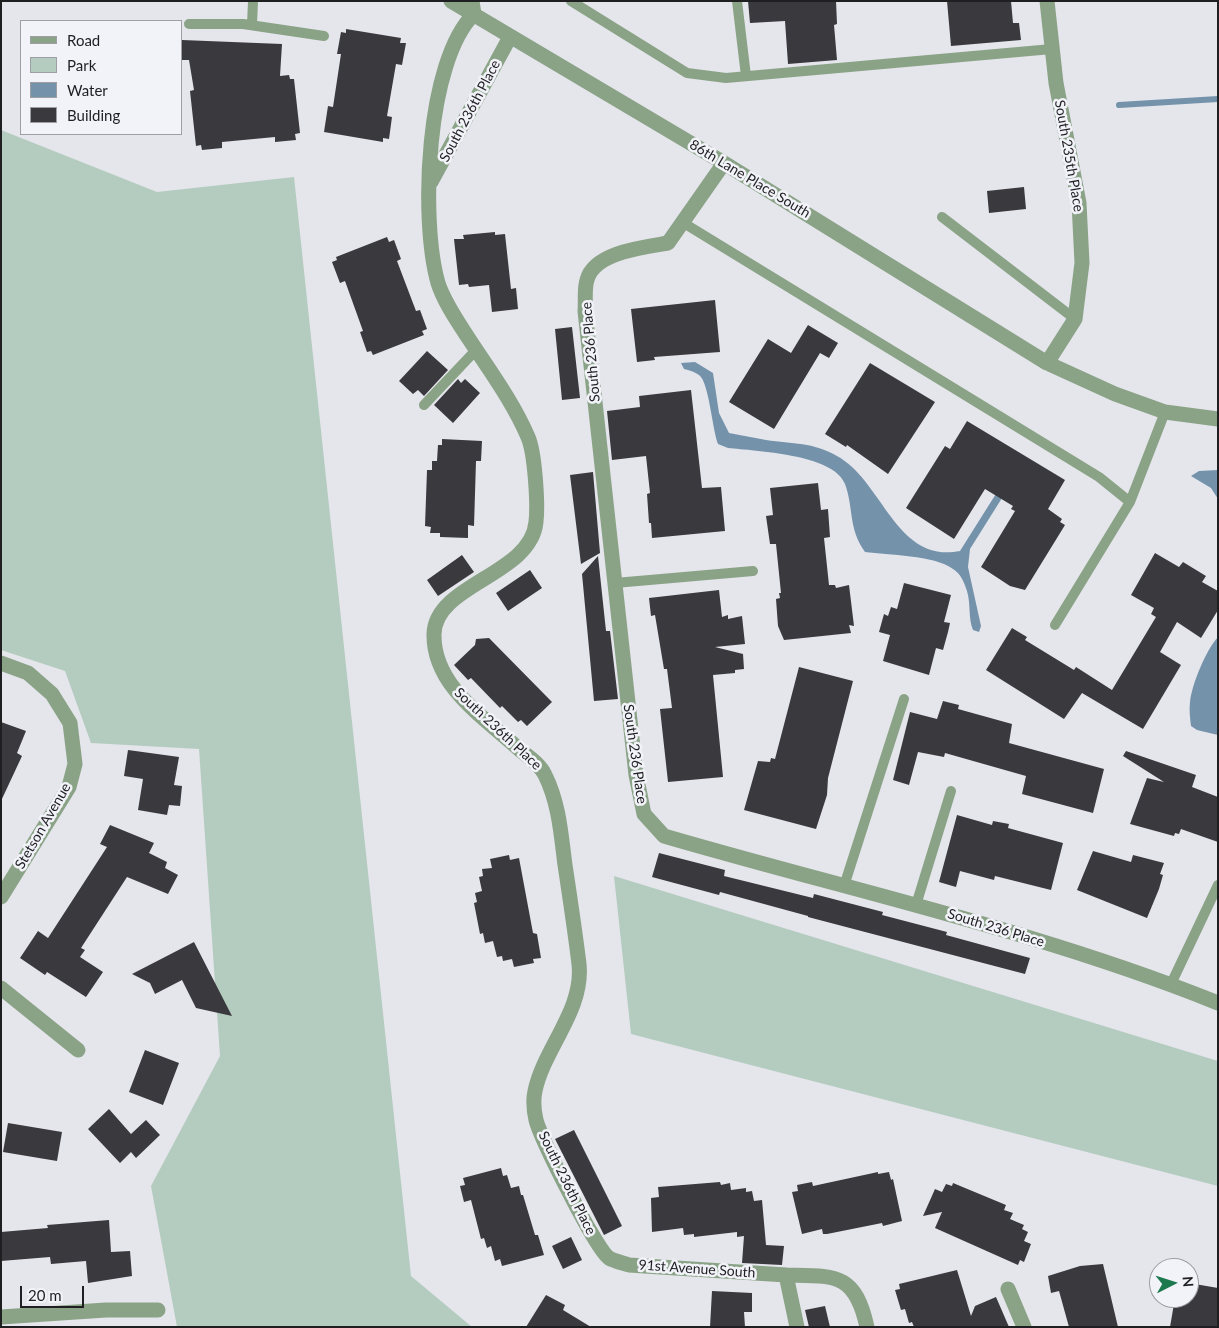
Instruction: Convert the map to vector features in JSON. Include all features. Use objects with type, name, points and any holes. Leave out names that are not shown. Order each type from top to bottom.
[{"type":"street","name":"86th Lane Place South","points":[[451,1],[473,8],[510,37],[724,163],[1047,363],[1115,394],[1165,412],[1218,419]]},
{"type":"street","name":"South 235th Place","points":[[1047,1],[1056,83],[1078,203],[1082,263],[1075,318],[1047,363]]},
{"type":"street","name":"South 236th Place","points":[[473,8],[452,46],[431,128],[429,185],[438,284],[457,321],[511,403],[530,441],[536,500],[536,526],[523,548],[506,565],[447,605],[434,628],[435,650],[452,689],[543,769],[556,799],[580,970],[573,1006],[541,1071],[534,1095],[536,1122],[591,1234],[608,1258]]},
{"type":"street","name":"South 236th Place","points":[[429,185],[510,37]]},
{"type":"street","name":"South 236 Place","points":[[724,163],[668,243],[634,249],[605,259],[593,268],[587,279],[585,311],[636,775],[644,814],[664,836],[988,925],[1171,984],[1218,1002]]},
{"type":"street","name":"Stetson Avenue","points":[[1,663],[28,673],[52,694],[70,722],[75,764],[69,787],[1,897]]},
{"type":"street","points":[[1,988],[78,1050]]},
{"type":"street","name":"91st Avenue South","points":[[608,1258],[629,1265],[831,1276],[849,1284],[863,1309],[867,1327]]},
{"type":"street","points":[[786,1275],[798,1327]]},
{"type":"street","points":[[1008,1289],[1024,1327]]},
{"type":"street","points":[[1,1317],[106,1310],[158,1310]]},
{"type":"lane","points":[[252,25],[253,1]]},
{"type":"lane","points":[[571,1],[687,73],[726,78],[1052,49]]},
{"type":"lane","points":[[737,1],[746,76]]},
{"type":"lane","points":[[190,24],[252,25],[324,36]]},
{"type":"lane","points":[[942,217],[1075,318]]},
{"type":"lane","points":[[682,222],[1099,477],[1130,502]]},
{"type":"lane","points":[[424,405],[476,350]]},
{"type":"lane","points":[[1055,625],[1130,502],[1165,412]]},
{"type":"lane","points":[[615,583],[753,571]]},
{"type":"lane","points":[[844,886],[904,699]]},
{"type":"lane","points":[[916,905],[951,790]]},
{"type":"lane","points":[[1171,984],[1218,885]]},
{"type":"green space","points":[[1,130],[157,192],[294,177],[411,1276],[472,1327],[177,1327],[151,1186],[220,1056],[199,749],[91,743],[65,671],[1,650]]},
{"type":"green space","points":[[614,876],[1218,1061],[1218,1186],[631,1034]]},
{"type":"water","points":[[695,362],[713,373],[719,413],[729,433],[811,446],[837,456],[853,468],[867,483],[892,518],[905,533],[920,545],[938,552],[960,551],[999,489],[1002,498],[970,549],[968,567],[981,626],[979,632],[973,630],[971,625],[965,584],[956,571],[945,564],[923,558],[865,552],[856,535],[845,484],[838,474],[826,466],[810,460],[774,453],[728,448],[718,444],[708,396],[702,379],[696,373],[684,369],[681,363]]},
{"type":"water","points":[[1218,470],[1218,499],[1211,488],[1191,476],[1199,471]]},
{"type":"water","points":[[1218,637],[1218,735],[1197,730],[1191,726],[1190,708],[1191,695],[1200,668]]},
{"type":"building","points":[[748,1],[836,1],[837,24],[834,25],[837,60],[788,64],[785,21],[750,23]]},
{"type":"building","points":[[947,1],[1011,1],[1013,23],[1019,23],[1021,40],[951,46]]},
{"type":"building","points":[[346,29],[401,38],[400,43],[406,43],[402,65],[396,64],[387,116],[392,117],[389,139],[383,138],[383,142],[324,132],[328,106],[333,107],[341,54],[337,54],[341,32],[346,33]]},
{"type":"building","points":[[182,40],[282,44],[280,76],[289,75],[290,79],[294,79],[300,133],[295,134],[296,140],[275,142],[275,137],[222,142],[222,148],[202,150],[201,145],[196,146],[190,91],[194,90],[189,60],[182,60]]},
{"type":"building","points":[[1024,187],[1026,209],[989,213],[987,191]]},
{"type":"building","points":[[495,232],[495,235],[505,234],[511,289],[516,288],[518,309],[492,312],[489,285],[469,287],[468,284],[459,285],[454,239],[464,239],[463,235]]},
{"type":"building","points":[[387,237],[389,242],[394,240],[401,259],[397,261],[416,311],[420,310],[427,329],[422,331],[424,335],[373,355],[371,351],[367,352],[360,332],[363,331],[345,281],[340,283],[332,262],[337,260],[336,257]]},
{"type":"building","points":[[715,300],[720,352],[654,357],[655,360],[637,362],[631,309]]},
{"type":"building","points":[[808,325],[838,343],[829,358],[820,353],[774,429],[729,402],[768,339],[791,353]]},
{"type":"building","points":[[572,327],[580,398],[562,400],[555,329]]},
{"type":"building","points":[[427,351],[448,370],[424,396],[418,390],[413,394],[399,381]]},
{"type":"building","points":[[870,363],[935,402],[888,474],[847,445],[846,447],[825,434]]},
{"type":"building","points":[[458,379],[461,383],[465,379],[480,393],[453,423],[434,405]]},
{"type":"building","points":[[691,390],[702,488],[721,487],[725,531],[652,538],[651,523],[649,523],[647,494],[650,493],[646,456],[612,460],[607,411],[640,407],[639,396]]},
{"type":"building","points":[[967,421],[1065,480],[1048,509],[1062,519],[1060,522],[1065,525],[1025,590],[1010,586],[981,567],[1015,511],[1011,509],[1013,506],[985,489],[954,539],[906,508],[945,446],[950,449]]},
{"type":"building","points":[[442,439],[482,441],[481,461],[476,461],[474,526],[468,525],[468,538],[440,537],[440,533],[430,533],[431,527],[425,526],[427,470],[432,470],[432,461],[437,461],[438,445],[442,445]]},
{"type":"building","points":[[593,472],[600,553],[581,564],[570,475]]},
{"type":"building","points":[[818,483],[821,510],[828,509],[830,537],[824,538],[829,585],[835,585],[836,588],[849,585],[854,626],[849,625],[851,633],[784,640],[778,626],[776,599],[780,598],[779,593],[781,593],[776,544],[770,544],[766,516],[773,515],[770,488]]},
{"type":"building","points":[[1155,553],[1179,567],[1183,562],[1206,576],[1202,582],[1218,591],[1218,610],[1201,638],[1177,622],[1160,652],[1181,665],[1143,729],[1082,693],[1064,719],[986,670],[1012,628],[1027,637],[1025,640],[1074,670],[1076,667],[1112,690],[1156,617],[1151,614],[1154,608],[1131,595]]},
{"type":"building","points":[[462,555],[474,572],[438,596],[427,580]]},
{"type":"building","points":[[598,556],[606,631],[610,631],[618,699],[594,701],[582,574]]},
{"type":"building","points":[[530,570],[542,588],[508,611],[496,593]]},
{"type":"building","points":[[904,583],[951,595],[944,622],[950,623],[948,632],[943,650],[936,648],[929,675],[883,661],[890,635],[879,632],[884,614],[888,616],[891,607],[897,609]]},
{"type":"building","points":[[719,590],[722,617],[728,615],[728,619],[742,616],[745,644],[715,647],[743,654],[744,669],[735,670],[735,673],[713,675],[723,777],[668,782],[660,709],[672,708],[667,669],[664,669],[655,615],[651,616],[649,598]]},
{"type":"building","points":[[489,638],[552,702],[527,726],[521,720],[518,722],[502,706],[500,708],[471,678],[468,680],[454,665],[475,645],[476,639]]},
{"type":"building","points":[[799,667],[853,681],[828,778],[827,795],[816,829],[744,810],[758,761],[770,762],[771,758],[775,759]]},
{"type":"building","points":[[943,701],[959,705],[958,709],[1012,724],[1009,743],[1104,769],[1093,813],[1022,794],[1026,776],[945,753],[944,757],[918,752],[909,785],[893,780],[910,712],[937,719]]},
{"type":"building","points":[[1,722],[26,731],[17,753],[22,756],[1,801]]},
{"type":"building","points":[[128,750],[179,757],[174,785],[182,786],[180,806],[169,805],[167,815],[138,810],[143,779],[124,776]]},
{"type":"building","points":[[1126,751],[1196,775],[1192,787],[1218,797],[1218,842],[1181,829],[1179,834],[1175,833],[1174,836],[1130,824],[1147,778],[1164,782],[1123,756]]},
{"type":"building","points":[[957,815],[992,825],[993,821],[1009,824],[1008,828],[1063,843],[1051,890],[995,876],[994,880],[960,871],[956,887],[939,882]]},
{"type":"building","points":[[110,825],[154,843],[149,853],[167,862],[165,868],[178,875],[168,894],[127,877],[81,948],[85,950],[80,957],[103,972],[86,997],[47,972],[45,975],[20,958],[38,931],[48,938],[107,847],[100,844]]},
{"type":"building","points":[[1093,851],[1131,862],[1133,855],[1164,863],[1160,874],[1163,875],[1159,889],[1147,918],[1077,890]]},
{"type":"building","points":[[659,853],[725,870],[724,876],[813,898],[814,894],[883,912],[882,915],[947,932],[946,935],[1030,958],[1025,974],[720,892],[719,895],[652,877]]},
{"type":"building","points":[[509,855],[510,860],[519,858],[533,933],[537,934],[541,958],[533,959],[534,963],[514,967],[512,959],[503,961],[502,956],[497,957],[493,941],[485,943],[483,933],[480,934],[474,903],[477,902],[475,893],[482,891],[479,877],[483,876],[482,869],[492,868],[490,859]]},
{"type":"building","points":[[194,942],[232,1016],[196,1008],[182,980],[155,994],[150,983],[132,974]]},
{"type":"building","points":[[145,1050],[179,1063],[163,1105],[129,1092]]},
{"type":"building","points":[[109,1109],[131,1134],[146,1120],[160,1135],[136,1158],[131,1152],[120,1163],[88,1129]]},
{"type":"building","points":[[8,1123],[62,1132],[57,1161],[3,1152]]},
{"type":"building","points":[[574,1130],[622,1226],[604,1235],[555,1139]]},
{"type":"building","points":[[501,1168],[503,1176],[507,1175],[511,1188],[519,1186],[535,1235],[538,1235],[544,1255],[502,1266],[500,1259],[495,1261],[491,1246],[487,1248],[484,1238],[481,1239],[471,1200],[464,1202],[460,1186],[465,1185],[463,1178]]},
{"type":"building","points":[[878,1172],[878,1174],[889,1172],[891,1180],[893,1179],[902,1221],[883,1226],[882,1223],[827,1234],[823,1234],[822,1229],[802,1234],[792,1192],[798,1191],[797,1185],[812,1182],[813,1186]]},
{"type":"building","points":[[720,1182],[721,1185],[730,1183],[731,1190],[746,1188],[746,1192],[752,1191],[754,1201],[762,1200],[766,1245],[784,1246],[782,1265],[742,1263],[744,1236],[737,1237],[737,1232],[694,1237],[694,1234],[684,1235],[683,1228],[652,1232],[651,1198],[659,1197],[658,1187]]},
{"type":"building","points":[[953,1183],[1006,1205],[1004,1210],[1013,1213],[1010,1219],[1024,1225],[1022,1229],[1028,1232],[1024,1241],[1031,1244],[1024,1262],[1020,1260],[1018,1265],[935,1228],[942,1212],[923,1216],[935,1189],[942,1192],[946,1184],[952,1186]]},
{"type":"building","points":[[109,1220],[111,1252],[130,1251],[132,1276],[88,1283],[86,1261],[51,1264],[50,1257],[1,1261],[1,1232],[48,1228],[47,1225]]},
{"type":"building","points":[[571,1237],[582,1260],[563,1269],[552,1246]]},
{"type":"building","points":[[1103,1264],[1118,1327],[1069,1327],[1059,1291],[1051,1293],[1048,1276],[1080,1266]]},
{"type":"building","points":[[957,1270],[971,1316],[975,1306],[996,1297],[1009,1327],[914,1327],[912,1322],[909,1323],[905,1309],[901,1310],[895,1290],[900,1289],[899,1284]]},
{"type":"building","points":[[1199,1285],[1218,1288],[1218,1327],[1170,1327],[1173,1308],[1199,1308]]},
{"type":"building","points":[[712,1291],[752,1293],[752,1312],[744,1312],[745,1327],[710,1327]]},
{"type":"building","points":[[546,1295],[565,1305],[563,1310],[591,1327],[526,1327]]},
{"type":"building","points":[[825,1306],[830,1327],[809,1327],[805,1310]]},
{"type":"waterway","points":[[1119,105],[1218,99]]}]
